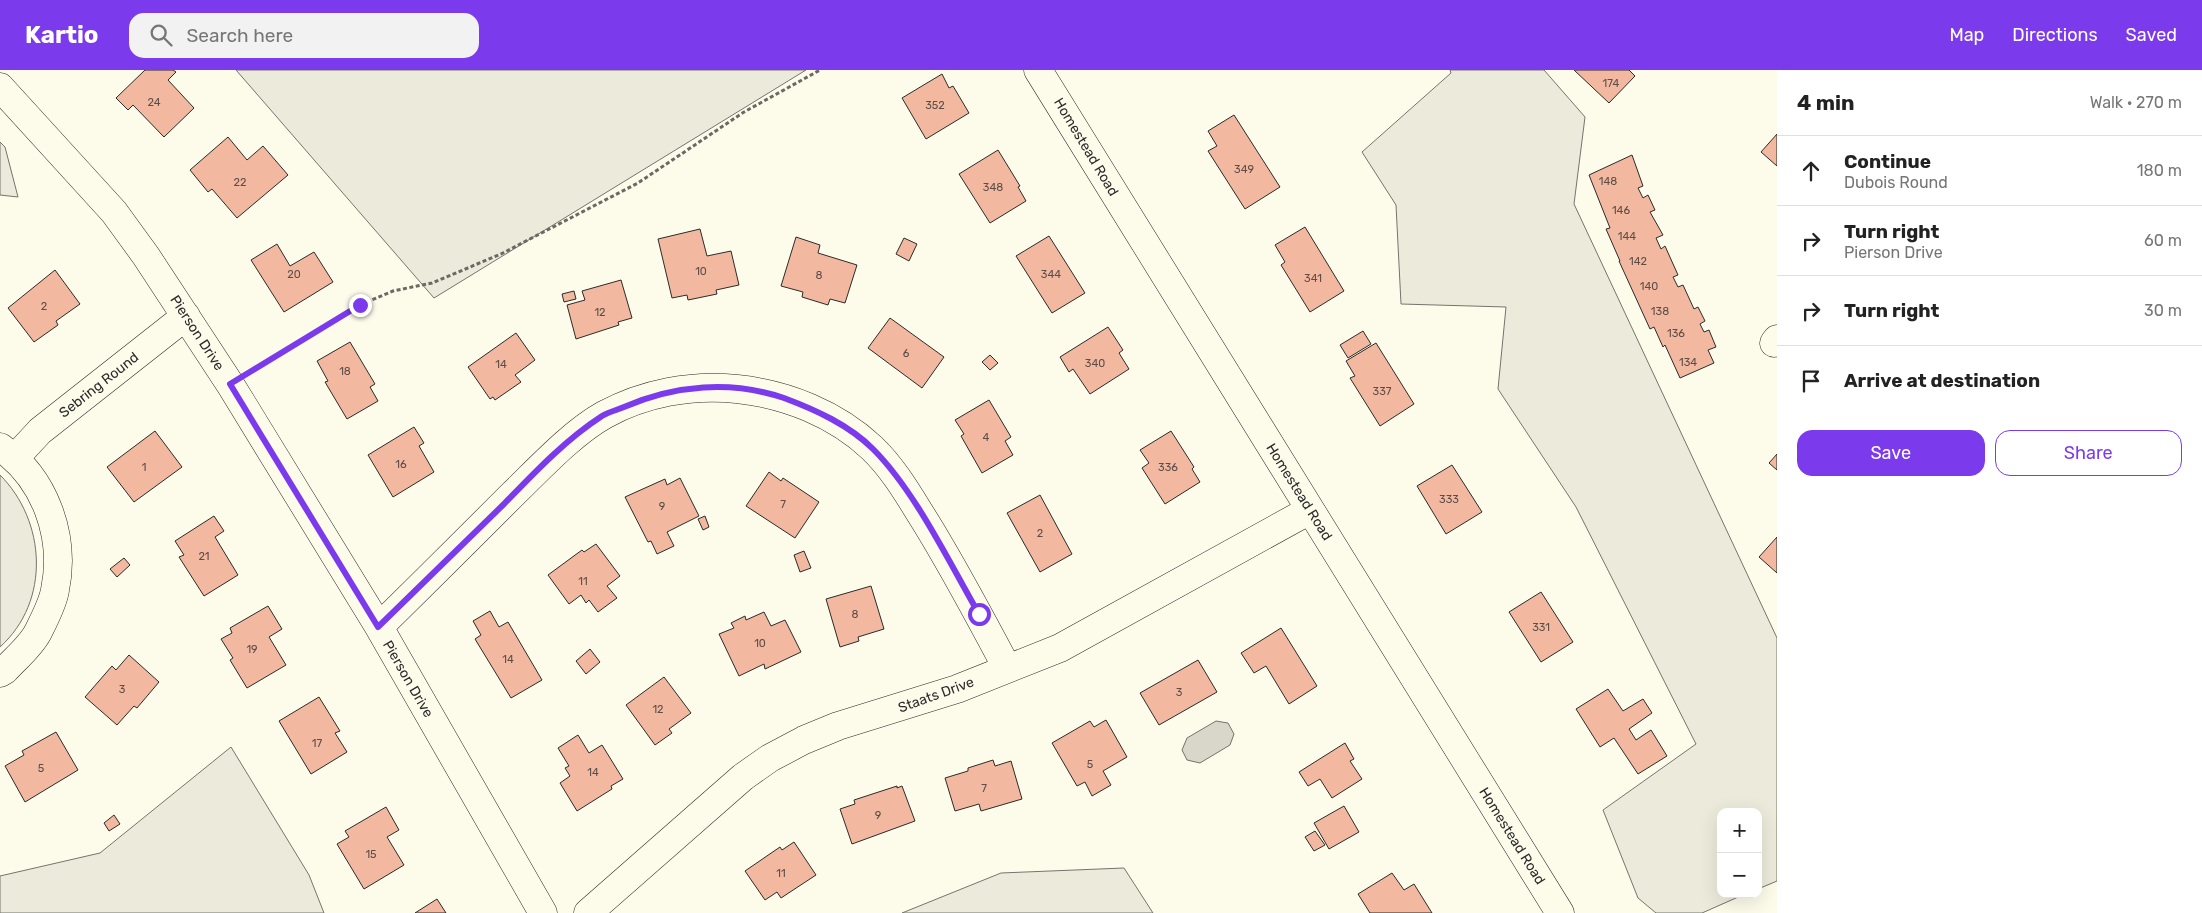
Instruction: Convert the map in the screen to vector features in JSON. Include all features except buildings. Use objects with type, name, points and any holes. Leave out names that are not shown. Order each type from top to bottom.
[{"type":"street","name":"Homestead Road","points":[[1038,70],[1560,913]]},
{"type":"street","name":"Pierson Drive","points":[[0,87],[114,212],[186,316],[230,384],[378,627],[543,913]]},
{"type":"street","name":"Sebring Round","points":[[0,673],[5,670],[37,634],[56,590],[58,542],[44,496],[8,452],[40,432],[186,316]]},
{"type":"street","points":[[378,627],[542,466],[570,440],[603,415],[637,401],[673,390],[714,386],[765,392],[808,407],[841,424],[872,448],[897,477],[934,535],[1007,668]]},
{"type":"street","name":"Staats Drive","points":[[588,913],[712,803],[743,777],[770,758],[812,736],[924,700],[1060,648],[1310,510]]},
{"type":"path","points":[[230,384],[360,305],[393,291],[432,283],[501,254],[638,183],[744,112],[820,70]]},
{"type":"shaded area","points":[[236,70],[806,70],[434,298]]},
{"type":"shaded area","points":[[1450,70],[1544,70],[1585,117],[1574,204],[1777,638],[1777,881],[1762,887],[1762,808],[1717,808],[1717,898],[1736,898],[1702,913],[1656,913],[1638,898],[1603,810],[1696,744],[1576,507],[1498,389],[1506,307],[1401,304],[1396,205],[1362,152],[1451,73]]},
{"type":"shaded area","points":[[0,142],[5,147],[18,197],[0,195]]},
{"type":"shaded area","points":[[0,475],[15,494],[27,515],[34,538],[36,561],[35,584],[28,607],[17,628],[0,647]]},
{"type":"shaded area","points":[[1216,721],[1228,723],[1234,734],[1230,745],[1200,763],[1187,760],[1182,750],[1187,738]]},
{"type":"shaded area","points":[[231,747],[309,875],[324,913],[0,913],[0,876],[100,853]]},
{"type":"shaded area","points":[[1124,868],[1153,913],[902,913],[1001,873]]},
{"type":"route","points":[[360,305],[230,384],[378,627],[542,466],[570,440],[603,415],[637,401],[673,390],[714,386],[765,392],[808,407],[841,424],[872,448],[897,477],[934,535],[979,614]]}]
